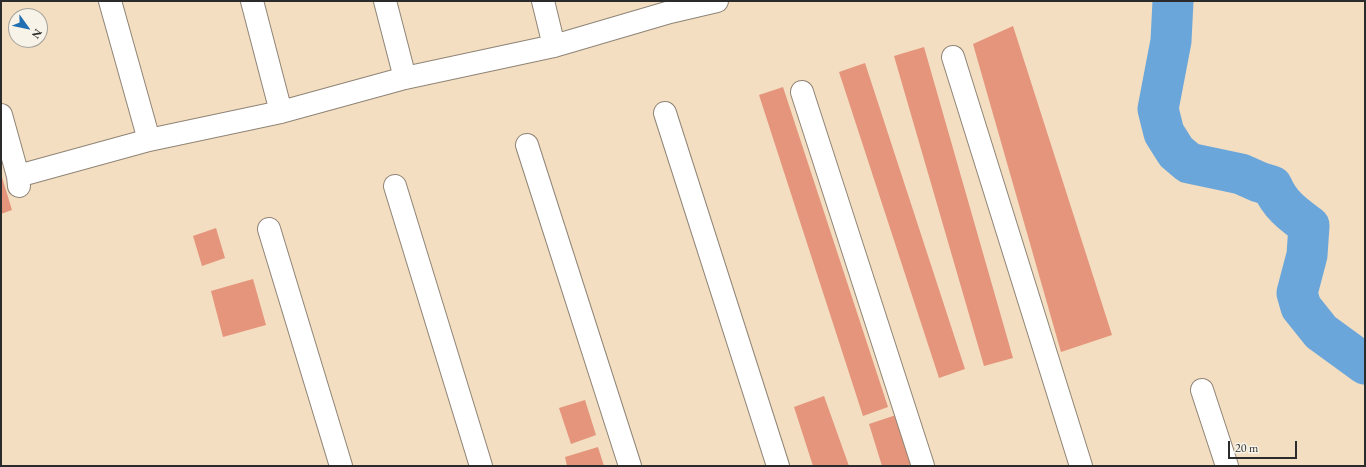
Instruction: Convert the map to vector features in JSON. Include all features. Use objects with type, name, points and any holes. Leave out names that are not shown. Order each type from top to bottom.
[{"type":"street","points":[[110,1],[149,140]]},
{"type":"street","points":[[252,1],[281,112]]},
{"type":"street","points":[[385,1],[405,78]]},
{"type":"street","points":[[543,1],[554,46]]},
{"type":"street","points":[[3,128],[19,181],[149,140],[281,112],[405,78],[554,46],[669,7],[716,1]]},
{"type":"street","points":[[953,57],[1080,466]]},
{"type":"street","points":[[802,92],[922,466]]},
{"type":"street","points":[[665,113],[778,466]]},
{"type":"street","points":[[526,145],[630,466]]},
{"type":"street","points":[[395,186],[481,466]]},
{"type":"street","points":[[269,229],[341,466]]},
{"type":"street","points":[[1202,390],[1227,466]]},
{"type":"building","points":[[1013,26],[1112,335],[1061,352],[973,44]]},
{"type":"building","points":[[924,47],[1013,358],[984,366],[894,56]]},
{"type":"building","points":[[865,63],[965,369],[939,378],[839,72]]},
{"type":"building","points":[[783,87],[888,407],[863,416],[759,95]]},
{"type":"building","points":[[1,174],[12,210],[1,214]]},
{"type":"building","points":[[216,228],[225,258],[202,266],[193,236]]},
{"type":"building","points":[[253,279],[266,325],[223,337],[211,291]]},
{"type":"building","points":[[824,396],[849,466],[813,466],[794,407]]},
{"type":"building","points":[[585,400],[596,435],[571,444],[559,408]]},
{"type":"building","points":[[896,415],[912,466],[882,466],[869,424]]},
{"type":"building","points":[[598,447],[604,466],[567,466],[565,457]]},
{"type":"waterway","points":[[1173,1],[1171,41],[1158,109],[1164,133],[1176,152],[1189,163],[1241,174],[1272,186],[1283,204],[1309,226],[1307,255],[1297,293],[1301,307],[1321,332],[1365,364]]}]
